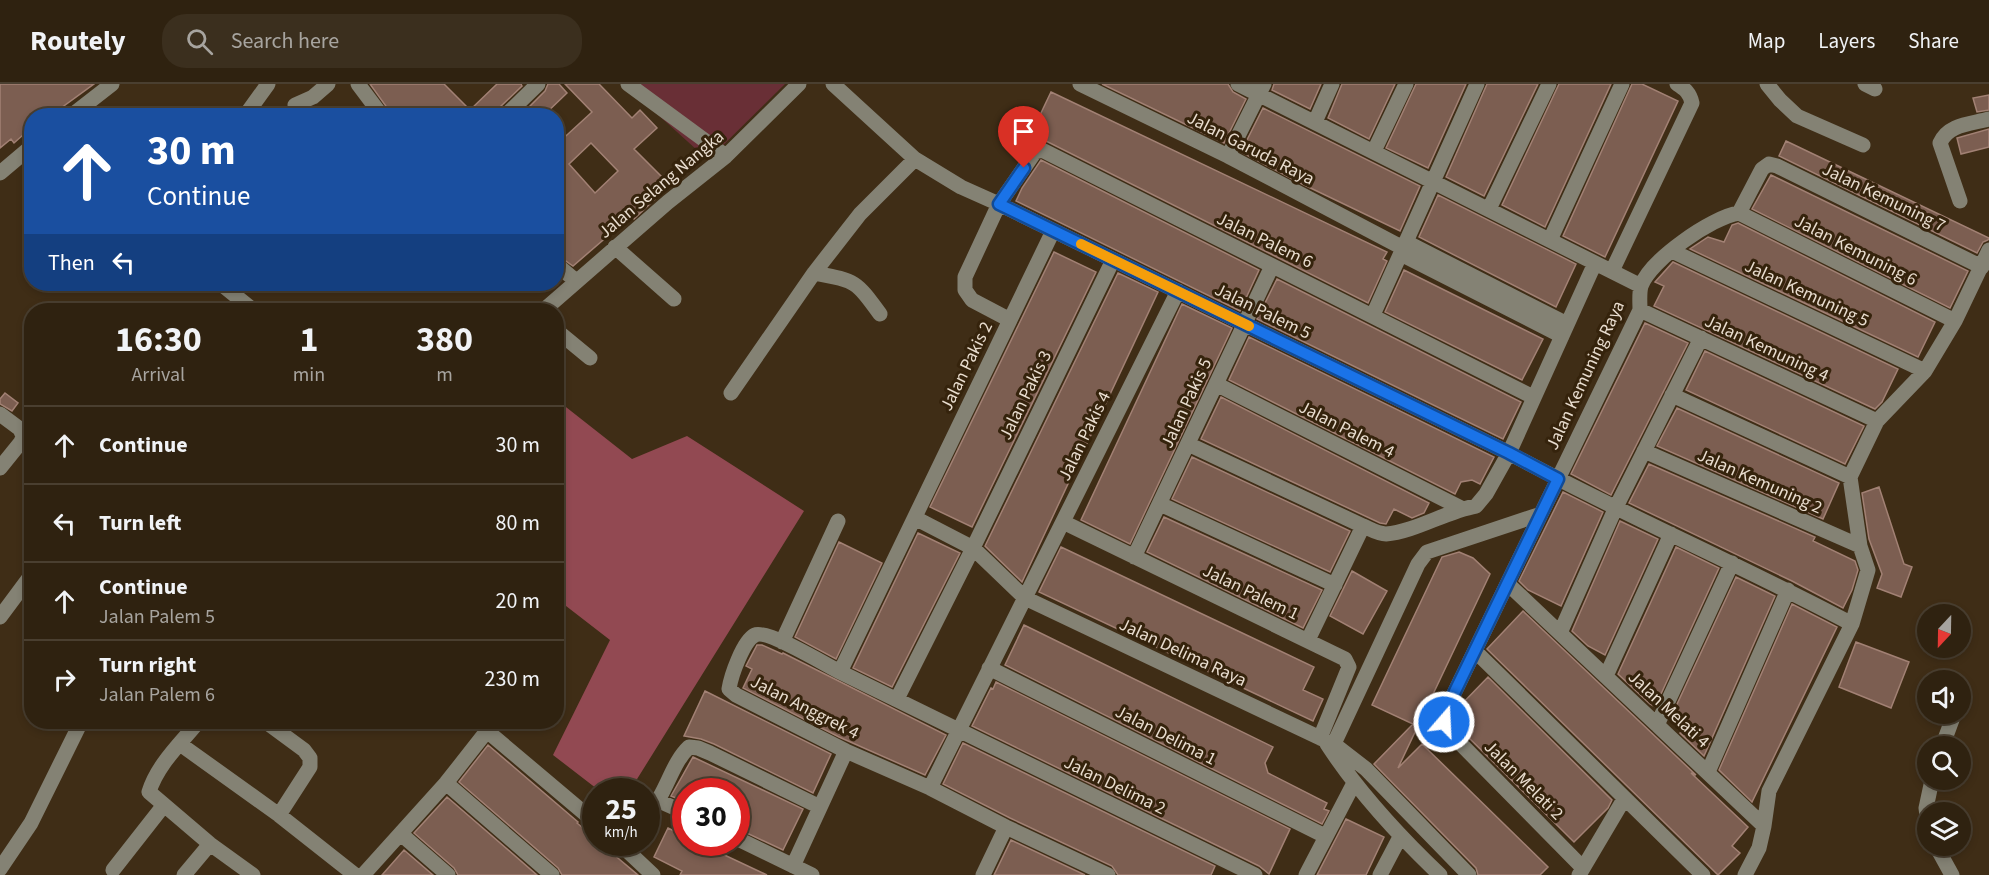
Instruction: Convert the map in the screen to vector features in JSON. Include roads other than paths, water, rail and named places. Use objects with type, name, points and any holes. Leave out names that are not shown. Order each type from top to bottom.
[{"type":"street","points":[[81,108],[112,84]]},
{"type":"street","points":[[251,108],[268,84]]},
{"type":"street","points":[[295,105],[313,97],[328,84]]},
{"type":"street","points":[[358,84],[376,108]]},
{"type":"street","points":[[513,108],[538,84]]},
{"type":"street","points":[[628,84],[726,156]]},
{"type":"street","name":"Jalan Selang Nangka","points":[[552,303],[668,202],[726,156],[799,84]]},
{"type":"street","name":"Jalan Palem 5","points":[[833,84],[915,159],[961,188],[999,204],[1178,291],[1558,479]]},
{"type":"street","name":"Jalan Garuda Raya","points":[[1080,84],[1228,156],[1565,330]]},
{"type":"street","points":[[1238,84],[1261,89],[1315,122],[1641,286]]},
{"type":"street","points":[[1315,122],[1332,84]]},
{"type":"street","points":[[1374,151],[1406,84]]},
{"type":"street","points":[[1373,315],[1477,84]]},
{"type":"street","points":[[1489,209],[1549,84]]},
{"type":"street","points":[[1550,240],[1622,84]]},
{"type":"street","points":[[1612,271],[1692,103],[1687,91],[1677,84]]},
{"type":"street","points":[[1767,84],[1797,116],[1863,145]]},
{"type":"street","points":[[1228,156],[1261,89]]},
{"type":"street","points":[[1960,201],[1940,143],[1943,135],[1950,129],[1989,119]]},
{"type":"street","name":"Jalan Palem 6","points":[[999,204],[1035,152],[1042,150],[1533,397]]},
{"type":"street","points":[[0,173],[24,153]]},
{"type":"street","points":[[731,393],[814,273],[860,214],[915,159]]},
{"type":"street","name":"Jalan Kemuning 7","points":[[1739,213],[1762,170],[1769,164],[1982,267]]},
{"type":"street","points":[[999,204],[965,277],[965,290],[972,300],[1010,320]]},
{"type":"street","name":"Jalan Kemuning Raya","points":[[1739,213],[1727,215],[1697,231],[1660,260],[1641,286],[1640,310],[1558,479],[1788,590],[1852,624]]},
{"type":"street","name":"Jalan Kemuning 6","points":[[1739,213],[1955,321]]},
{"type":"street","name":"Jalan Pakis 2","points":[[840,672],[1053,231]]},
{"type":"street","points":[[615,248],[674,299]]},
{"type":"street","points":[[1745,875],[1759,848],[1769,790],[1852,624],[1868,570],[1860,546],[1850,477],[1877,421],[1925,371],[1955,321],[1989,250]]},
{"type":"street","name":"Jalan Kemuning 5","points":[[1672,251],[1925,371]]},
{"type":"street","name":"Jalan Pakis 3","points":[[897,699],[1113,260]]},
{"type":"street","points":[[1188,444],[1363,526],[1385,534],[1416,526],[1461,508],[1476,506],[1486,494],[1509,453],[1595,263]]},
{"type":"street","name":"Jalan Pakis 5","points":[[1134,556],[1272,266]]},
{"type":"street","points":[[564,271],[576,281]]},
{"type":"street","points":[[814,273],[854,283],[862,289],[880,314]]},
{"type":"street","points":[[230,291],[244,303]]},
{"type":"street","name":"Jalan Pakis 4","points":[[930,788],[1178,291]]},
{"type":"street","name":"Jalan Kemuning 4","points":[[1640,310],[1877,421]]},
{"type":"street","points":[[564,337],[590,358]]},
{"type":"street","points":[[1560,633],[1616,507],[1701,338]]},
{"type":"street","name":"Jalan Palem 4","points":[[1216,384],[1461,508]]},
{"type":"street","points":[[1672,395],[1850,477]]},
{"type":"street","points":[[0,414],[20,429],[23,436],[21,442],[0,468]]},
{"type":"street","name":"Jalan Kemuning 2","points":[[1644,452],[1860,546]]},
{"type":"street","points":[[1558,479],[1475,651],[1703,875]]},
{"type":"street","points":[[1160,504],[1335,585]]},
{"type":"street","points":[[1440,875],[1400,837],[1354,783],[1328,744],[1418,564],[1427,552],[1541,514]]},
{"type":"street","name":"Jalan Delima Raya","points":[[915,518],[973,548],[1025,598],[1328,744],[1366,769],[1469,875]]},
{"type":"street","points":[[782,642],[838,521]]},
{"type":"street","name":"Jalan Palem 1","points":[[1063,522],[1345,659],[1350,666],[1328,744]]},
{"type":"street","points":[[1308,640],[1363,526]]},
{"type":"street","points":[[1606,676],[1671,534]]},
{"type":"street","points":[[1657,725],[1732,563]]},
{"type":"street","name":"Jalan Melati 4","points":[[1508,584],[1764,826]]},
{"type":"street","points":[[0,617],[24,585]]},
{"type":"street","points":[[1708,772],[1788,590]]},
{"type":"street","name":"Jalan Anggrek 4","points":[[959,730],[763,633],[753,635],[733,672],[729,689],[846,751],[930,788],[1108,875]]},
{"type":"street","name":"Jalan Melati 2","points":[[1475,651],[1445,712],[1444,722],[1451,734],[1581,871]]},
{"type":"street","name":"Jalan Delima 1","points":[[989,668],[1325,836]]},
{"type":"street","points":[[0,869],[31,823],[78,729]]},
{"type":"street","points":[[192,729],[152,780],[149,792],[210,844],[253,875]]},
{"type":"street","points":[[276,729],[304,750],[310,758],[310,767],[279,815]]},
{"type":"street","points":[[363,875],[446,783],[488,729]]},
{"type":"street","points":[[493,729],[582,810]]},
{"type":"street","name":"Jalan Delima 2","points":[[959,730],[1255,875]]},
{"type":"street","points":[[180,744],[279,815],[355,875]]},
{"type":"street","points":[[660,799],[679,760],[689,747],[710,753],[820,807]]},
{"type":"street","points":[[793,866],[846,751]]},
{"type":"street","points":[[446,783],[552,875]]},
{"type":"street","points":[[1306,875],[1354,783]]},
{"type":"street","points":[[1581,871],[1624,799]]},
{"type":"street","points":[[113,870],[164,805]]},
{"type":"street","points":[[983,875],[1006,827]]},
{"type":"street","points":[[401,834],[448,875]]},
{"type":"street","points":[[1380,875],[1400,837]]},
{"type":"street","points":[[184,875],[210,844]]},
{"type":"street","points":[[750,845],[812,875]]},
{"type":"street","points":[[633,856],[653,875]]},
{"type":"street","points":[[1942,856],[1952,875]]},
{"type":"street","points":[[1218,875],[1225,860]]}]
